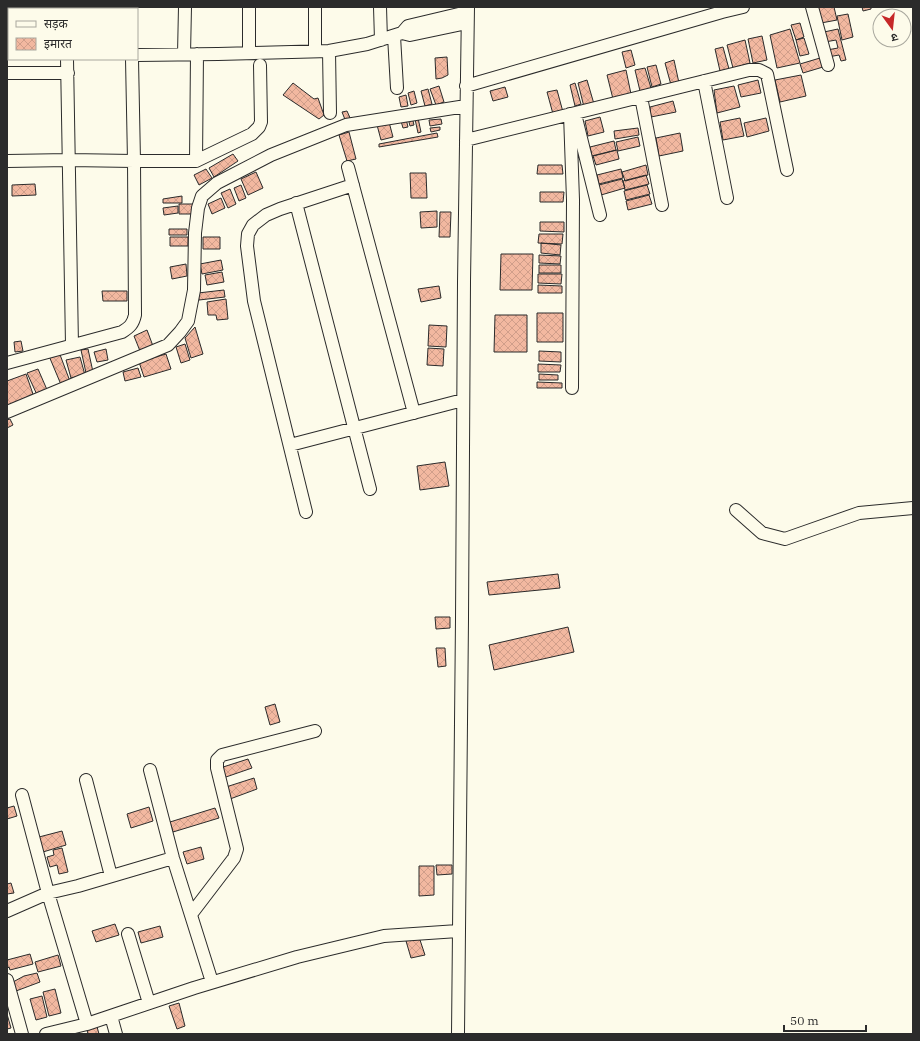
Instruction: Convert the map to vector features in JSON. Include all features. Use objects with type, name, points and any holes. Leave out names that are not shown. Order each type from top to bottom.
[{"type":"street","points":[[185,7],[190,54],[196,161]]},
{"type":"street","points":[[249,7],[249,53]]},
{"type":"street","points":[[315,7],[316,51]]},
{"type":"street","points":[[380,7],[381,40]]},
{"type":"street","points":[[466,86],[743,7]]},
{"type":"street","points":[[812,7],[828,65]]},
{"type":"street","points":[[138,55],[329,51],[354,47],[398,35],[410,35],[467,14],[458,1034]]},
{"type":"street","points":[[397,88],[398,35]]},
{"type":"street","points":[[329,51],[330,113]]},
{"type":"street","points":[[68,60],[72,345]]},
{"type":"street","points":[[7,363],[122,332],[129,328],[133,322],[135,315],[132,60]]},
{"type":"street","points":[[7,161],[196,161],[243,140],[259,127],[261,122],[260,65]]},
{"type":"street","points":[[466,140],[750,70],[759,70],[767,74],[787,170]]},
{"type":"street","points":[[7,73],[68,73]]},
{"type":"street","points":[[704,81],[727,198]]},
{"type":"street","points":[[641,97],[662,205]]},
{"type":"street","points":[[7,412],[168,345],[180,332],[188,321],[194,290],[195,233],[198,208],[202,196],[217,183],[271,156],[346,125],[466,106]]},
{"type":"street","points":[[572,113],[600,215]]},
{"type":"street","points":[[572,113],[572,388]]},
{"type":"street","points":[[348,167],[414,413]]},
{"type":"street","points":[[306,512],[254,301],[247,246],[248,234],[253,224],[266,215],[353,185]]},
{"type":"street","points":[[296,204],[370,489]]},
{"type":"street","points":[[290,445],[463,400]]},
{"type":"street","points":[[736,510],[762,533],[785,539],[859,513],[913,508]]},
{"type":"street","points":[[192,913],[234,858],[237,849],[217,768],[217,760],[222,755],[315,731]]},
{"type":"street","points":[[150,770],[173,858],[192,913],[212,982]]},
{"type":"street","points":[[86,780],[111,876]]},
{"type":"street","points":[[22,795],[48,893],[87,1024]]},
{"type":"street","points":[[7,911],[48,893],[173,858]]},
{"type":"street","points":[[46,1034],[87,1024],[212,982],[297,957],[384,936],[458,931]]},
{"type":"street","points":[[128,934],[149,1003]]},
{"type":"street","points":[[7,980],[22,1034]]},
{"type":"street","points":[[111,1016],[116,1034]]},
{"type":"building","points":[[818,7],[834,7],[837,20],[821,23]]},
{"type":"building","points":[[862,7],[871,7],[871,9],[863,11]]},
{"type":"building","points":[[848,14],[853,37],[842,40],[837,16]]},
{"type":"building","points":[[800,23],[804,37],[796,40],[791,25]]},
{"type":"building","points":[[790,29],[800,63],[777,68],[770,35]]},
{"type":"building","points":[[838,29],[846,60],[841,61],[839,55],[828,57],[827,50],[838,48],[836,40],[825,42],[824,32]]},
{"type":"building","points":[[762,36],[767,60],[753,63],[748,39]]},
{"type":"building","points":[[804,38],[809,54],[800,56],[796,40]]},
{"type":"building","points":[[745,40],[750,63],[733,68],[727,45]]},
{"type":"building","points":[[723,47],[729,69],[720,71],[715,49]]},
{"type":"building","points":[[631,50],[635,65],[626,68],[622,52]]},
{"type":"building","points":[[447,57],[448,75],[436,79],[435,58]]},
{"type":"building","points":[[820,58],[823,67],[803,73],[800,64]]},
{"type":"building","points":[[674,60],[679,83],[671,85],[665,63]]},
{"type":"building","points":[[656,65],[661,84],[652,87],[647,67]]},
{"type":"building","points":[[645,68],[651,88],[640,91],[635,70]]},
{"type":"building","points":[[626,70],[631,94],[613,99],[607,75]]},
{"type":"building","points":[[801,75],[806,96],[780,102],[775,80]]},
{"type":"building","points":[[587,80],[594,104],[584,107],[578,83]]},
{"type":"building","points":[[758,80],[761,93],[741,97],[738,85]]},
{"type":"building","points":[[293,83],[314,99],[318,98],[324,115],[319,119],[283,95]]},
{"type":"building","points":[[575,83],[581,104],[575,106],[570,85]]},
{"type":"building","points":[[439,86],[444,102],[436,105],[430,89]]},
{"type":"building","points":[[734,86],[740,107],[717,113],[714,90]]},
{"type":"building","points":[[505,87],[508,97],[493,101],[490,91]]},
{"type":"building","points":[[428,89],[432,104],[425,106],[421,91]]},
{"type":"building","points":[[557,90],[563,112],[553,114],[547,92]]},
{"type":"building","points":[[414,91],[417,103],[411,105],[408,93]]},
{"type":"building","points":[[406,95],[408,106],[401,107],[399,97]]},
{"type":"building","points":[[673,101],[676,112],[651,117],[650,107]]},
{"type":"building","points":[[347,111],[351,120],[346,122],[342,112]]},
{"type":"building","points":[[412,117],[414,125],[410,126],[408,118]]},
{"type":"building","points":[[600,117],[604,132],[588,136],[585,121]]},
{"type":"building","points":[[418,118],[421,132],[418,133],[415,119]]},
{"type":"building","points":[[740,118],[744,136],[723,140],[720,122]]},
{"type":"building","points":[[766,118],[769,131],[747,137],[744,123]]},
{"type":"building","points":[[406,119],[408,127],[403,128],[401,121]]},
{"type":"building","points":[[441,119],[442,124],[430,126],[429,120]]},
{"type":"building","points":[[389,122],[393,137],[381,140],[377,125]]},
{"type":"building","points":[[440,127],[440,130],[431,132],[430,128]]},
{"type":"building","points":[[638,128],[639,135],[615,139],[614,131]]},
{"type":"building","points":[[349,132],[356,159],[347,161],[339,135]]},
{"type":"building","points":[[437,133],[438,137],[379,147],[379,144]]},
{"type":"building","points":[[680,133],[683,151],[659,156],[656,138]]},
{"type":"building","points":[[638,137],[640,146],[618,151],[616,142]]},
{"type":"building","points":[[614,141],[616,150],[592,156],[590,147]]},
{"type":"building","points":[[617,150],[619,159],[596,165],[593,156]]},
{"type":"building","points":[[233,154],[238,161],[214,177],[209,168]]},
{"type":"building","points":[[538,165],[562,165],[563,174],[537,174]]},
{"type":"building","points":[[646,165],[648,175],[625,181],[622,172]]},
{"type":"building","points":[[206,169],[212,178],[199,185],[194,175]]},
{"type":"building","points":[[621,169],[623,178],[599,184],[597,175]]},
{"type":"building","points":[[256,172],[263,188],[248,195],[241,179]]},
{"type":"building","points":[[410,173],[426,173],[427,198],[411,198]]},
{"type":"building","points":[[646,175],[649,184],[625,190],[623,181]]},
{"type":"building","points":[[622,179],[625,188],[601,195],[599,185]]},
{"type":"building","points":[[35,184],[36,195],[12,196],[12,185]]},
{"type":"building","points":[[241,185],[246,198],[239,201],[234,188]]},
{"type":"building","points":[[647,185],[650,194],[626,200],[624,191]]},
{"type":"building","points":[[230,189],[236,204],[228,208],[221,193]]},
{"type":"building","points":[[540,192],[564,192],[563,202],[540,202]]},
{"type":"building","points":[[649,195],[652,204],[628,210],[626,201]]},
{"type":"building","points":[[182,196],[182,203],[163,203],[163,199]]},
{"type":"building","points":[[221,198],[225,208],[212,214],[208,204]]},
{"type":"building","points":[[179,204],[195,204],[195,214],[179,214]]},
{"type":"building","points":[[178,206],[178,213],[164,215],[163,208]]},
{"type":"building","points":[[437,211],[437,227],[421,228],[420,212]]},
{"type":"building","points":[[440,212],[451,212],[450,237],[439,237]]},
{"type":"building","points":[[540,222],[564,222],[564,232],[540,231]]},
{"type":"building","points":[[169,229],[187,229],[187,235],[169,235]]},
{"type":"building","points":[[539,234],[563,234],[562,244],[538,243]]},
{"type":"building","points":[[170,237],[188,237],[188,246],[170,246]]},
{"type":"building","points":[[203,237],[220,237],[220,249],[203,249]]},
{"type":"building","points":[[541,243],[561,245],[560,255],[541,253]]},
{"type":"building","points":[[501,254],[533,254],[532,290],[500,290]]},
{"type":"building","points":[[539,255],[561,256],[560,264],[539,263]]},
{"type":"building","points":[[221,260],[223,270],[202,274],[200,264]]},
{"type":"building","points":[[186,264],[187,276],[172,279],[170,267]]},
{"type":"building","points":[[539,265],[561,265],[561,273],[539,273]]},
{"type":"building","points":[[222,272],[224,282],[207,285],[205,275]]},
{"type":"building","points":[[538,274],[562,274],[561,284],[538,283]]},
{"type":"building","points":[[538,285],[562,286],[562,293],[538,293]]},
{"type":"building","points":[[439,286],[441,298],[421,302],[418,289]]},
{"type":"building","points":[[224,290],[225,297],[199,300],[198,293]]},
{"type":"building","points":[[102,291],[127,291],[127,301],[103,301]]},
{"type":"building","points":[[226,299],[228,319],[217,320],[216,315],[208,315],[207,302]]},
{"type":"building","points":[[537,313],[563,313],[563,342],[537,342]]},
{"type":"building","points":[[495,315],[527,315],[527,352],[494,352]]},
{"type":"building","points":[[429,325],[447,326],[446,347],[428,346]]},
{"type":"building","points":[[195,327],[203,354],[191,358],[185,338]]},
{"type":"building","points":[[147,330],[153,346],[140,351],[134,336]]},
{"type":"building","points":[[21,341],[23,351],[15,352],[14,342]]},
{"type":"building","points":[[185,344],[190,360],[181,363],[176,347]]},
{"type":"building","points":[[428,348],[444,349],[443,366],[427,365]]},
{"type":"building","points":[[88,349],[93,372],[86,373],[81,350]]},
{"type":"building","points":[[106,349],[108,360],[97,362],[94,352]]},
{"type":"building","points":[[539,351],[561,352],[561,362],[539,361]]},
{"type":"building","points":[[59,352],[71,384],[62,387],[49,356]]},
{"type":"building","points":[[166,354],[171,369],[144,377],[139,362]]},
{"type":"building","points":[[80,357],[85,375],[71,378],[66,360]]},
{"type":"building","points":[[538,364],[561,365],[560,372],[538,372]]},
{"type":"building","points":[[138,368],[141,377],[125,381],[123,372]]},
{"type":"building","points":[[38,369],[48,392],[38,397],[27,373]]},
{"type":"building","points":[[26,374],[33,394],[7,407],[7,381]]},
{"type":"building","points":[[539,374],[558,375],[558,380],[539,380]]},
{"type":"building","points":[[537,382],[562,383],[562,388],[537,388]]},
{"type":"building","points":[[10,419],[13,425],[7,428],[7,420]]},
{"type":"building","points":[[445,462],[449,486],[420,490],[417,466]]},
{"type":"building","points":[[558,574],[560,588],[489,595],[487,582]]},
{"type":"building","points":[[435,617],[450,617],[450,628],[436,629]]},
{"type":"building","points":[[568,627],[574,652],[494,670],[489,645]]},
{"type":"building","points":[[436,648],[445,648],[446,666],[438,667]]},
{"type":"building","points":[[275,704],[280,722],[270,725],[265,707]]},
{"type":"building","points":[[248,759],[252,768],[223,778],[220,768]]},
{"type":"building","points":[[254,778],[257,789],[230,799],[226,787]]},
{"type":"building","points":[[14,806],[17,816],[7,819],[7,808]]},
{"type":"building","points":[[149,807],[153,821],[131,828],[127,814]]},
{"type":"building","points":[[215,808],[219,818],[173,832],[170,822]]},
{"type":"building","points":[[62,831],[66,845],[43,852],[39,837]]},
{"type":"building","points":[[201,847],[204,859],[187,864],[183,852]]},
{"type":"building","points":[[62,848],[68,872],[59,874],[57,865],[50,867],[47,857],[54,855],[53,850]]},
{"type":"building","points":[[436,865],[452,865],[452,874],[437,875]]},
{"type":"building","points":[[419,866],[434,866],[434,895],[419,896]]},
{"type":"building","points":[[11,883],[14,893],[7,894],[7,884]]},
{"type":"building","points":[[115,924],[119,935],[96,942],[92,931]]},
{"type":"building","points":[[160,926],[163,937],[141,943],[138,932]]},
{"type":"building","points":[[419,937],[425,955],[411,958],[406,941]]},
{"type":"building","points":[[30,954],[33,964],[10,970],[9,967],[8,968],[7,960]]},
{"type":"building","points":[[58,955],[61,966],[38,972],[35,962]]},
{"type":"building","points":[[37,973],[40,982],[16,991],[13,982],[24,976]]},
{"type":"building","points":[[55,989],[61,1013],[49,1016],[43,992]]},
{"type":"building","points":[[42,996],[47,1017],[36,1020],[30,999]]},
{"type":"building","points":[[179,1003],[185,1026],[177,1029],[169,1006]]},
{"type":"building","points":[[7,1014],[11,1028],[7,1029]]},
{"type":"building","points":[[96,1023],[99,1034],[88,1034],[86,1026]]}]
